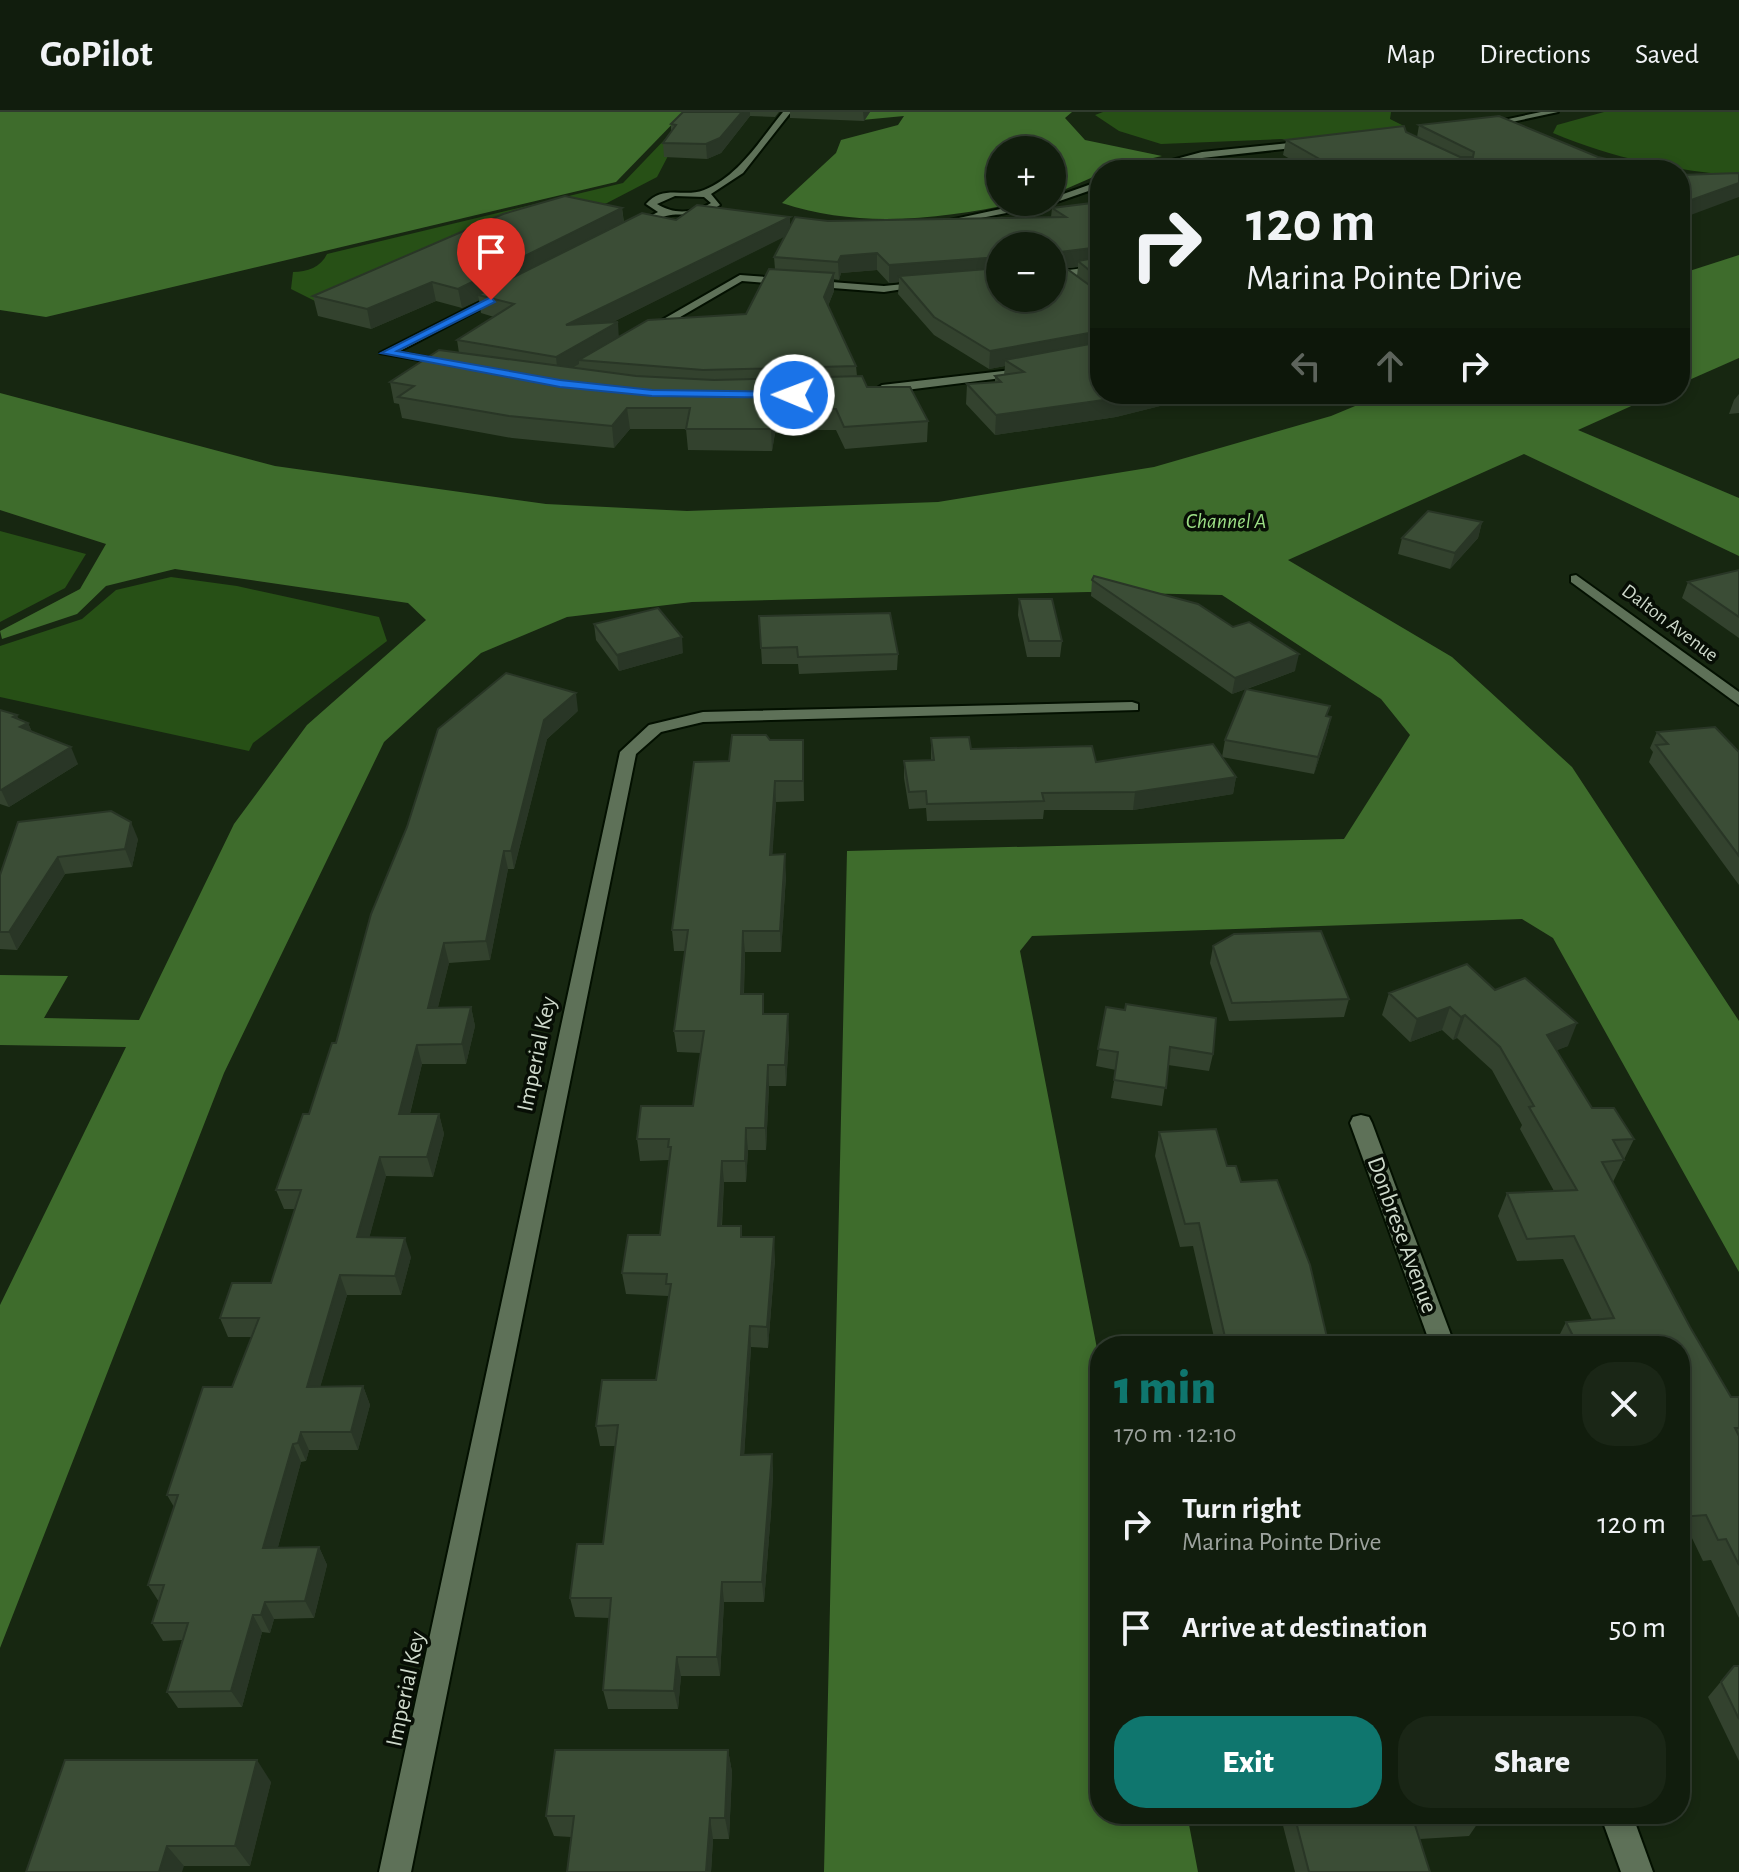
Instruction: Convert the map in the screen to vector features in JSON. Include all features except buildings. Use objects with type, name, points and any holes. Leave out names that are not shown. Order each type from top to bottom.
[{"type":"street","points":[[704,194],[740,171],[787,112]]},
{"type":"street","points":[[1533,112],[1543,115]]},
{"type":"street","points":[[1477,126],[1554,112]]},
{"type":"street","points":[[1512,121],[1521,126]]},
{"type":"street","points":[[1181,160],[1202,155],[1321,143]]},
{"type":"street","points":[[1066,196],[1090,187]]},
{"type":"street","points":[[710,208],[716,200],[704,194],[675,193],[652,201],[654,208],[666,212],[689,213],[710,208],[725,212]]},
{"type":"street","points":[[621,235],[666,212]]},
{"type":"street","points":[[945,221],[988,216]]},
{"type":"street","points":[[1066,273],[1090,270]]},
{"type":"street","points":[[642,336],[740,278],[884,289],[942,284]]},
{"type":"street","points":[[1066,280],[1070,282]]},
{"type":"street","points":[[459,365],[386,353],[511,290]]},
{"type":"street","points":[[865,391],[1013,376],[1042,368]]},
{"type":"street","name":"Dalton Avenue","points":[[1576,579],[1739,700]]},
{"type":"street","name":"Imperial Key","points":[[395,1872],[628,752],[655,728],[703,717],[1132,707]]},
{"type":"street","name":"Donbrese Avenue","points":[[1361,1123],[1439,1336]]},
{"type":"street","points":[[1620,1824],[1637,1872]]},
{"type":"shaded area","points":[[691,112],[657,177],[607,203],[532,226],[323,305],[291,289],[293,272],[313,268],[327,254],[623,183]]},
{"type":"shaded area","points":[[1103,112],[1391,112],[1390,119],[1404,126],[1305,142],[1281,139],[1161,144],[1119,131],[1095,115]]},
{"type":"shaded area","points":[[1604,112],[1739,112],[1739,176],[1690,170],[1690,160],[1636,160],[1599,150],[1553,133],[1557,125]]},
{"type":"shaded area","points":[[0,531],[86,554],[65,588],[0,622]]},
{"type":"shaded area","points":[[171,577],[237,586],[379,617],[387,641],[253,743],[249,751],[0,697],[0,646],[82,619],[116,590]]},
{"type":"water","points":[[0,112],[684,112],[616,182],[46,317],[0,310]]},
{"type":"water","points":[[850,112],[1072,112],[1065,118],[1085,140],[1162,156],[1144,160],[1090,160],[1090,178],[1066,189],[1066,136],[986,136],[986,208],[931,217],[871,219],[811,211],[782,203],[836,153],[841,140],[898,125],[904,116],[862,120]]},
{"type":"water","points":[[1739,255],[1739,358],[1690,380],[1690,271]]},
{"type":"water","name":"Channel A","points":[[0,393],[275,466],[546,504],[687,511],[938,502],[1154,467],[1331,416],[1360,404],[1636,404],[1578,430],[1739,498],[1739,556],[1524,454],[1288,560],[1452,657],[1572,767],[1739,1021],[1739,1272],[1553,938],[1522,919],[1032,936],[1020,951],[1095,1336],[1090,1336],[1090,1824],[1189,1824],[1198,1872],[824,1872],[847,851],[1344,839],[1410,735],[1381,699],[1222,595],[1088,592],[692,602],[567,617],[481,653],[384,742],[224,1073],[0,1648],[0,1305],[126,1047],[0,1045],[0,975],[68,976],[44,1018],[139,1020],[234,824],[307,725],[426,620],[408,603],[175,569],[106,586],[77,614],[2,639],[0,631],[80,589],[106,544],[0,510]]},
{"type":"route","points":[[491,300],[386,353],[560,383],[652,393],[794,395]]}]
